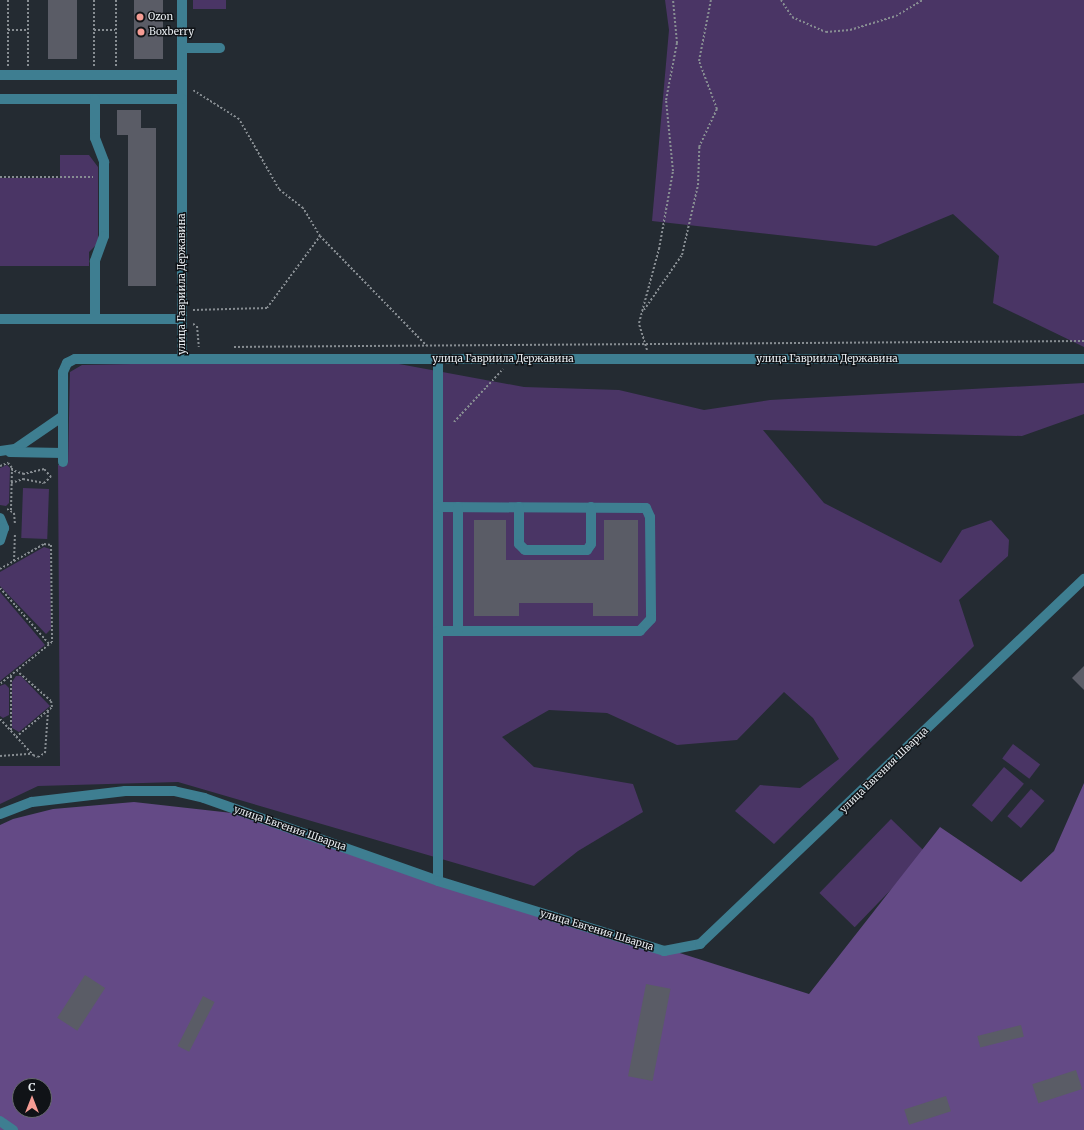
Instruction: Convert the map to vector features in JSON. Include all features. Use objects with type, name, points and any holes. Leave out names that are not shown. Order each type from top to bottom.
[{"type":"street","name":"улица Гавриила Державина","points":[[182,0],[182,359],[1084,359]]},
{"type":"street","points":[[182,48],[220,48]]},
{"type":"street","points":[[4,75],[116,75],[182,79]]},
{"type":"street","points":[[0,99],[182,99]]},
{"type":"street","points":[[95,99],[95,138],[104,159],[104,240],[95,261],[95,319]]},
{"type":"street","points":[[0,319],[182,318]]},
{"type":"street","points":[[4,452],[63,458],[63,372],[70,361],[182,359]]},
{"type":"street","points":[[438,359],[438,880]]},
{"type":"street","points":[[4,452],[63,416]]},
{"type":"street","points":[[438,507],[640,507],[649,512],[651,619],[645,629],[438,631]]},
{"type":"street","points":[[458,507],[458,631]]},
{"type":"street","points":[[519,507],[519,544],[526,550],[587,550],[591,544],[591,507]]},
{"type":"street","points":[[0,518],[4,528],[0,540]]},
{"type":"street","name":"улица Евгения Шварца","points":[[0,814],[32,802],[125,791],[174,791],[204,798],[438,880],[664,951],[700,944],[1084,579]]},
{"type":"street","points":[[0,1121],[13,1130]]},
{"type":"path","points":[[4,75],[8,30],[8,0]]},
{"type":"path","points":[[28,0],[28,75]]},
{"type":"path","points":[[94,0],[94,75]]},
{"type":"path","points":[[116,0],[116,75]]},
{"type":"path","points":[[648,359],[647,344],[639,323],[659,249],[673,171],[666,100],[677,43],[673,0]]},
{"type":"path","points":[[642,312],[682,255],[698,185],[699,147],[717,109],[699,61],[711,0]]},
{"type":"path","points":[[781,0],[792,17],[826,32],[850,30],[896,16],[923,0]]},
{"type":"path","points":[[8,30],[28,30]]},
{"type":"path","points":[[94,30],[116,30]]},
{"type":"path","points":[[182,79],[239,119],[279,189],[303,208],[320,236],[426,345]]},
{"type":"path","points":[[0,177],[104,177]]},
{"type":"path","points":[[182,318],[267,308],[320,236]]},
{"type":"path","points":[[182,318],[196,324],[198,347],[206,347]]},
{"type":"path","points":[[229,347],[1084,341]]},
{"type":"path","points":[[454,422],[505,367],[504,345]]},
{"type":"path","points":[[0,466],[8,463],[12,470],[11,510]]},
{"type":"path","points":[[11,483],[24,479],[44,483],[52,477],[44,469],[24,474],[12,470]]},
{"type":"path","points":[[0,569],[44,544],[51,545],[53,637],[50,645],[0,684]]},
{"type":"path","points":[[0,588],[50,645]]},
{"type":"path","points":[[0,719],[32,754],[38,757],[45,753],[50,701],[18,671]]},
{"type":"path","points":[[11,676],[11,731]]},
{"type":"path","points":[[16,737],[48,712]]},
{"type":"path","points":[[0,756],[32,754]]},
{"type":"shaded area","points":[[193,0],[226,0],[226,9],[193,9]]},
{"type":"shaded area","points":[[665,0],[1084,0],[1084,347],[993,303],[999,256],[953,214],[876,246],[652,221],[669,30]]},
{"type":"shaded area","points":[[60,155],[89,155],[98,167],[98,243],[89,252],[89,266],[0,266],[0,178],[60,178]]},
{"type":"shaded area","points":[[372,359],[524,387],[619,390],[704,410],[770,400],[1084,383],[1084,414],[1022,436],[763,430],[824,503],[941,563],[962,530],[991,520],[1009,540],[1008,556],[959,600],[974,646],[774,844],[735,811],[760,785],[800,788],[839,759],[813,718],[784,692],[737,740],[677,745],[607,713],[549,710],[502,737],[534,767],[633,784],[643,812],[578,851],[534,886],[178,782],[38,786],[0,804],[0,766],[60,766],[58,465],[68,464],[70,372],[82,365]]},
{"type":"shaded area","points":[[7,465],[10,468],[9,503],[6,506],[0,505],[0,468]]},
{"type":"shaded area","points":[[23,488],[49,489],[47,539],[21,538]]},
{"type":"shaded area","points":[[44,547],[50,549],[51,629],[46,634],[0,586],[0,572]]},
{"type":"shaded area","points":[[0,592],[45,645],[0,681]]},
{"type":"shaded area","points":[[16,676],[21,676],[50,706],[19,732],[12,728],[12,682]]},
{"type":"shaded area","points":[[5,684],[9,688],[9,715],[3,718],[0,716],[0,686]]},
{"type":"shaded area","points":[[1013,744],[1040,764],[1029,779],[1002,758]]},
{"type":"shaded area","points":[[1004,767],[1024,784],[992,822],[972,805]]},
{"type":"shaded area","points":[[1084,783],[1084,1130],[0,1130],[0,825],[13,819],[53,809],[134,802],[241,814],[809,994],[940,827],[1021,882],[1054,851]]},
{"type":"shaded area","points":[[1031,789],[1045,801],[1021,828],[1007,816]]},
{"type":"shaded area","points":[[891,819],[926,853],[855,927],[819,893]]},
{"type":"building","points":[[48,0],[77,0],[77,59],[48,59]]},
{"type":"building","points":[[134,0],[163,0],[163,59],[134,59]]},
{"type":"building","points":[[117,110],[141,110],[141,128],[156,128],[156,286],[128,286],[128,135],[117,135]]},
{"type":"building","points":[[474,520],[506,520],[506,560],[604,560],[604,520],[638,520],[638,616],[593,616],[593,603],[519,603],[519,616],[474,616]]},
{"type":"building","points":[[1084,666],[1084,690],[1072,678]]},
{"type":"building","points":[[85,975],[105,988],[77,1031],[57,1018]]},
{"type":"building","points":[[646,984],[671,989],[653,1081],[628,1076]]},
{"type":"building","points":[[203,996],[215,1002],[189,1052],[178,1046]]},
{"type":"building","points":[[1021,1025],[1024,1037],[980,1048],[977,1036]]},
{"type":"building","points":[[1076,1070],[1082,1089],[1038,1103],[1032,1084]]},
{"type":"building","points":[[946,1096],[951,1111],[909,1125],[904,1110]]},
{"type":"place","name":"Ozon","points":[[140,17]]},
{"type":"place","name":"Boxberry","points":[[141,32]]}]
